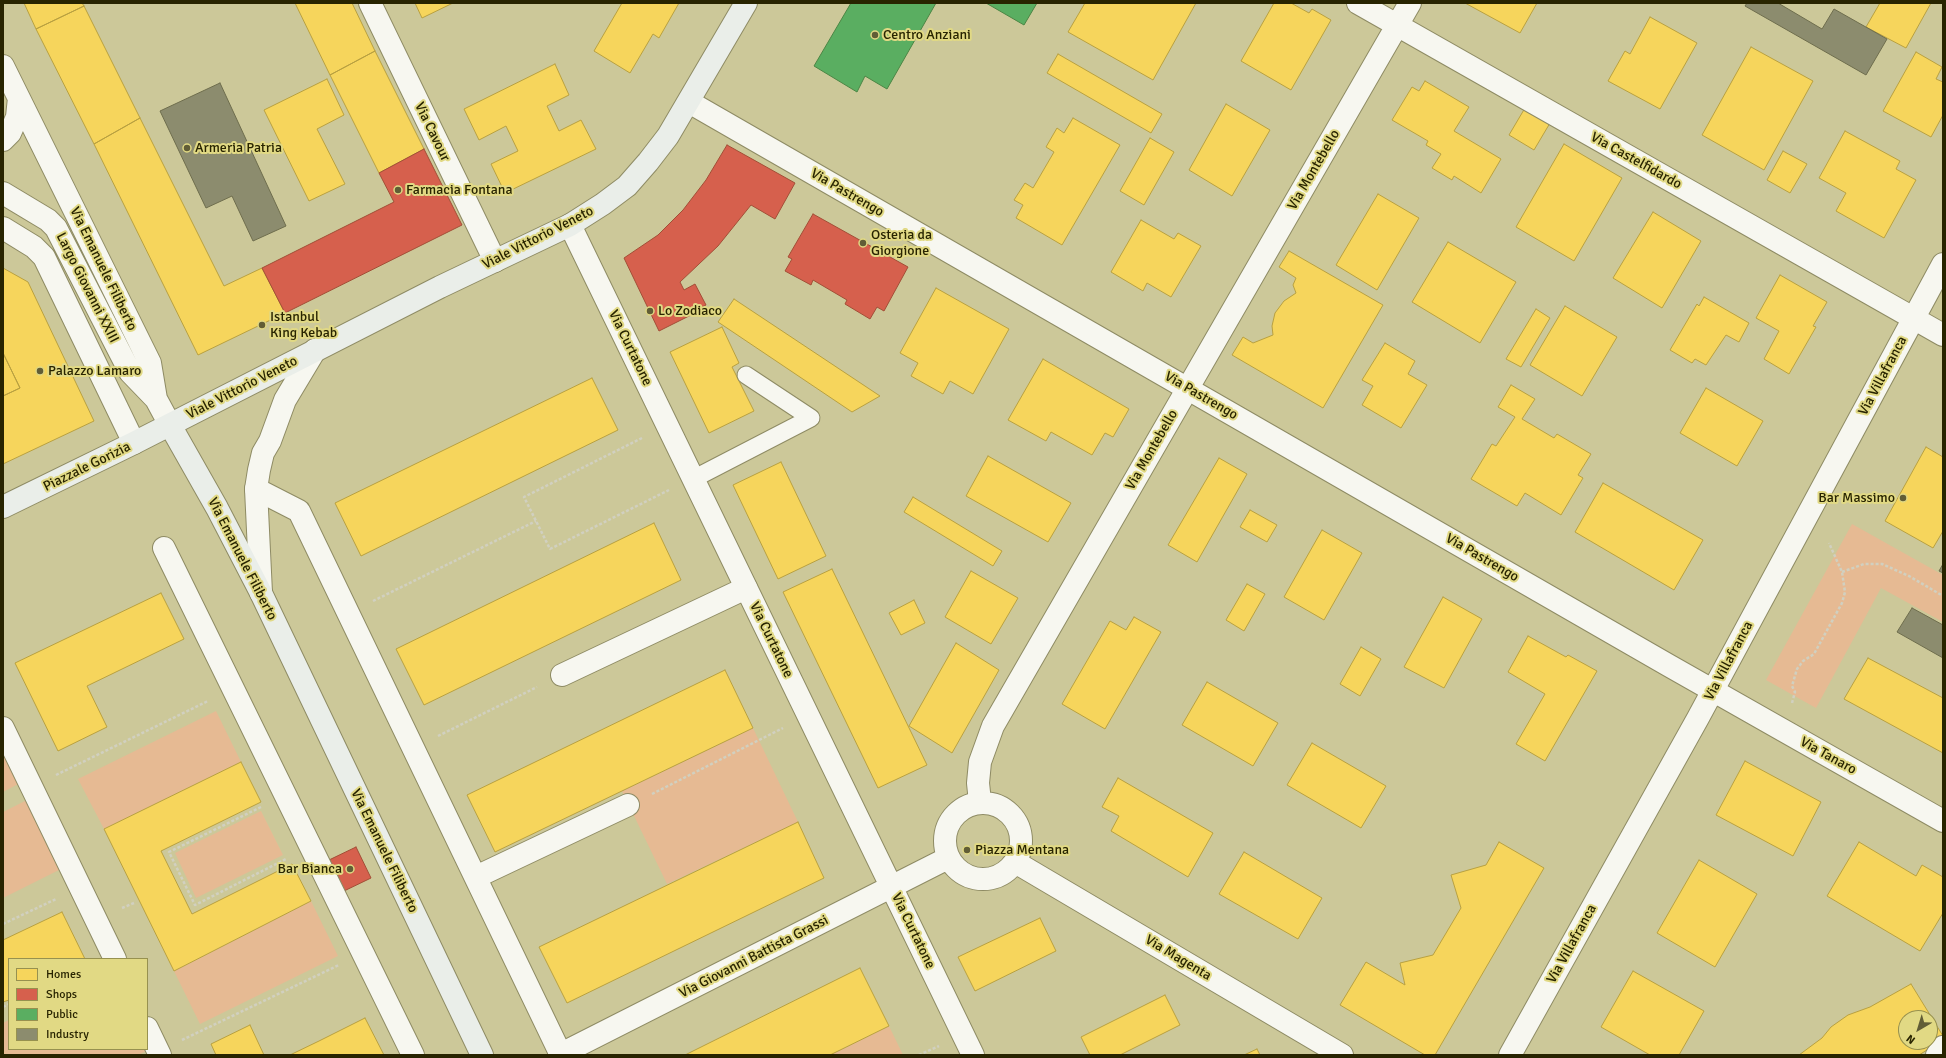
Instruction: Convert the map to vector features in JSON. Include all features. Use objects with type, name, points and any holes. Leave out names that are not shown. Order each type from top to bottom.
[{"type":"main road","name":"Viale Vittorio Veneto","points":[[170,425],[315,350],[570,225],[627,186],[668,136],[746,3]]},
{"type":"main road","name":"Piazzale Gorizia","points":[[3,507],[170,425]]},
{"type":"main road","name":"Via Emanuele Filiberto","points":[[170,425],[217,508],[261,593],[482,1055]]},
{"type":"street","name":"Via Cavour","points":[[370,3],[495,261]]},
{"type":"street","name":"Via Castelfidardo","points":[[1358,3],[1943,335]]},
{"type":"street","name":"Via Montebello","points":[[980,802],[978,782],[980,762],[993,726],[1410,3]]},
{"type":"street","name":"Via Emanuele Filiberto","points":[[3,66],[150,363],[156,399],[170,425]]},
{"type":"street","points":[[3,140],[10,133],[17,117],[19,98]]},
{"type":"street","name":"Via Pastrengo","points":[[689,102],[1713,691]]},
{"type":"street","name":"Largo Giovanni XXIII","points":[[3,194],[48,220],[56,228],[130,372],[156,399]]},
{"type":"street","name":"Via Curtatone","points":[[570,225],[973,1055]]},
{"type":"street","name":"Largo Giovanni XXIII","points":[[3,228],[34,247],[44,257],[134,443]]},
{"type":"street","name":"Via Villafranca","points":[[1510,1055],[1713,691],[1943,264]]},
{"type":"street","name":"Viale Vittorio Veneto","points":[[261,593],[256,489],[263,453],[270,441],[285,400],[315,350]]},
{"type":"street","points":[[256,489],[299,511],[476,877],[560,1055]]},
{"type":"street","points":[[164,548],[413,1055]]},
{"type":"street","points":[[562,675],[746,588]]},
{"type":"street","name":"Via Tanaro","points":[[1713,691],[1943,821]]},
{"type":"street","points":[[3,728],[115,958]]},
{"type":"street","points":[[980,802],[998,805],[1009,813],[1017,824],[1021,837],[1020,850],[1015,862],[1003,874],[987,879],[974,878],[957,870],[948,858],[944,837],[948,824],[956,813],[967,805],[980,802]]},
{"type":"street","points":[[476,877],[628,805]]},
{"type":"street","name":"Via Giovanni Battista Grassi","points":[[560,1055],[892,888],[948,858]]},
{"type":"street","name":"Via Magenta","points":[[1015,862],[1342,1055]]},
{"type":"street","points":[[148,1030],[159,1053]]},
{"type":"street","points":[[1937,1055],[1943,1047]]},
{"type":"lane","points":[[693,479],[811,418],[746,375]]},
{"type":"path","points":[[667,426],[524,497],[550,549],[693,479]]},
{"type":"path","points":[[348,613],[536,521]]},
{"type":"path","points":[[1791,706],[1795,692],[1792,686],[1797,669],[1804,661],[1814,654],[1842,603],[1845,592],[1842,572],[1829,543]]},
{"type":"path","points":[[1842,572],[1864,564],[1882,564],[1909,576],[1943,596]]},
{"type":"path","points":[[414,748],[562,675]]},
{"type":"path","points":[[31,787],[210,700]]},
{"type":"path","points":[[628,805],[808,716]]},
{"type":"path","points":[[266,812],[263,806],[169,852],[182,880],[195,905],[288,858]]},
{"type":"path","points":[[3,924],[80,888]]},
{"type":"path","points":[[159,1053],[343,963]]},
{"type":"shaded area","points":[[1852,524],[1943,575],[1943,622],[1881,588],[1816,708],[1766,680]]},
{"type":"shaded area","points":[[216,711],[241,762],[104,829],[78,779]]},
{"type":"shaded area","points":[[753,728],[798,822],[667,884],[622,791]]},
{"type":"shaded area","points":[[3,743],[22,782],[3,792]]},
{"type":"shaded area","points":[[29,799],[63,868],[3,898],[3,812]]},
{"type":"shaded area","points":[[261,811],[283,855],[196,898],[175,853]]},
{"type":"shaded area","points":[[311,901],[338,956],[200,1024],[174,971]]},
{"type":"shaded area","points":[[8,1020],[8,1050],[151,1049],[138,1055],[3,1055],[3,1023]]},
{"type":"shaded area","points":[[889,1026],[903,1055],[830,1055]]},
{"type":"building: Homes","points":[[24,3],[82,3],[84,6],[36,29]]},
{"type":"building: Homes","points":[[295,3],[352,3],[375,51],[330,75]]},
{"type":"building: Homes","points":[[415,3],[453,3],[422,18]]},
{"type":"building: Homes","points":[[622,3],[679,3],[659,38],[653,34],[630,73],[594,51]]},
{"type":"building: Homes","points":[[1085,3],[1196,3],[1153,80],[1068,32]]},
{"type":"building: Homes","points":[[1274,3],[1291,3],[1309,13],[1312,9],[1331,20],[1291,90],[1241,61]]},
{"type":"building: Homes","points":[[1465,3],[1537,3],[1520,33]]},
{"type":"building: Homes","points":[[1880,3],[1931,3],[1906,48],[1866,27]]},
{"type":"building: Homes","points":[[84,6],[140,118],[94,144],[36,29]]},
{"type":"building: Homes","points":[[1650,17],[1697,43],[1660,109],[1608,81],[1625,51],[1630,54]]},
{"type":"building: Homes","points":[[1751,47],[1813,81],[1764,170],[1702,135]]},
{"type":"building: Homes","points":[[375,51],[424,149],[379,173],[330,75]]},
{"type":"building: Homes","points":[[1916,52],[1942,67],[1936,79],[1943,82],[1943,115],[1931,137],[1883,111]]},
{"type":"building: Homes","points":[[1058,54],[1162,114],[1151,133],[1047,73]]},
{"type":"building: Homes","points":[[555,64],[569,95],[547,106],[559,131],[581,120],[596,149],[505,193],[491,164],[518,151],[506,126],[479,140],[464,109]]},
{"type":"building: Homes","points":[[327,79],[344,115],[317,129],[345,184],[309,201],[264,110]]},
{"type":"building: Homes","points":[[1425,81],[1469,107],[1454,131],[1501,159],[1481,193],[1454,176],[1452,180],[1432,168],[1441,154],[1426,145],[1428,141],[1392,120],[1412,87],[1419,91]]},
{"type":"building: Homes","points":[[1226,104],[1270,130],[1232,196],[1189,170]]},
{"type":"building: Homes","points":[[1525,108],[1550,123],[1534,150],[1509,135]]},
{"type":"building: Homes","points":[[140,118],[224,286],[262,268],[285,313],[198,355],[94,144]]},
{"type":"building: Homes","points":[[1073,118],[1120,145],[1062,245],[1016,218],[1023,205],[1014,200],[1025,183],[1033,188],[1054,152],[1046,147],[1057,128],[1064,133]]},
{"type":"building: Homes","points":[[1845,131],[1900,161],[1896,169],[1916,180],[1884,238],[1836,211],[1846,193],[1819,178]]},
{"type":"building: Homes","points":[[1150,138],[1174,152],[1144,205],[1120,191]]},
{"type":"building: Homes","points":[[1564,144],[1622,178],[1574,261],[1516,227]]},
{"type":"building: Homes","points":[[1783,151],[1807,164],[1790,193],[1767,180]]},
{"type":"building: Homes","points":[[1378,194],[1419,218],[1377,290],[1336,265]]},
{"type":"building: Homes","points":[[1653,212],[1701,241],[1662,308],[1613,278]]},
{"type":"building: Homes","points":[[1141,220],[1174,239],[1178,233],[1201,246],[1171,297],[1147,283],[1143,291],[1111,272]]},
{"type":"building: Homes","points":[[1448,242],[1516,282],[1480,343],[1412,302]]},
{"type":"building: Homes","points":[[1289,251],[1383,305],[1323,408],[1232,355],[1243,337],[1253,343],[1273,335],[1272,326],[1275,313],[1284,301],[1296,293],[1293,285],[1296,278],[1279,267]]},
{"type":"building: Homes","name":"Palazzo Lamaro","points":[[3,268],[28,282],[94,421],[3,464],[3,396],[20,388],[3,353]]},
{"type":"building: Homes","points":[[1780,275],[1827,302],[1813,326],[1816,327],[1789,374],[1764,359],[1779,331],[1756,318]]},
{"type":"building: Homes","points":[[936,288],[1009,329],[973,394],[950,381],[943,394],[911,376],[918,363],[900,353]]},
{"type":"building: Homes","points":[[1704,297],[1749,323],[1739,342],[1726,335],[1706,365],[1695,359],[1692,363],[1670,350],[1697,304],[1699,306]]},
{"type":"building: Homes","points":[[734,299],[880,396],[852,412],[718,322]]},
{"type":"building: Homes","points":[[1565,306],[1617,337],[1582,396],[1530,365]]},
{"type":"building: Homes","points":[[1536,309],[1550,318],[1521,367],[1506,359]]},
{"type":"building: Homes","points":[[722,327],[739,363],[732,367],[754,411],[709,433],[670,352]]},
{"type":"building: Homes","points":[[1385,343],[1415,361],[1408,374],[1427,385],[1401,428],[1362,405],[1373,386],[1362,380]]},
{"type":"building: Homes","points":[[3,353],[20,388],[3,396]]},
{"type":"building: Homes","points":[[1043,359],[1129,409],[1113,437],[1105,433],[1092,455],[1051,432],[1046,441],[1008,420]]},
{"type":"building: Homes","points":[[592,378],[618,430],[361,556],[335,503]]},
{"type":"building: Homes","points":[[1511,385],[1535,399],[1522,419],[1554,438],[1557,434],[1591,454],[1578,475],[1583,478],[1561,515],[1525,493],[1517,506],[1471,479],[1492,444],[1496,446],[1515,417],[1498,407]]},
{"type":"building: Homes","points":[[1706,388],[1763,421],[1737,466],[1680,433]]},
{"type":"building: Homes","points":[[1926,447],[1943,457],[1943,531],[1933,548],[1885,521]]},
{"type":"building: Homes","points":[[988,456],[1071,503],[1048,542],[966,496]]},
{"type":"building: Homes","points":[[1219,458],[1247,474],[1197,562],[1168,545]]},
{"type":"building: Homes","points":[[781,462],[826,556],[778,579],[733,485]]},
{"type":"building: Homes","points":[[1603,483],[1703,540],[1674,590],[1575,532]]},
{"type":"building: Homes","points":[[913,497],[1002,551],[993,566],[904,512]]},
{"type":"building: Homes","points":[[1250,510],[1277,525],[1267,542],[1240,527]]},
{"type":"building: Homes","points":[[654,523],[681,580],[424,705],[396,649]]},
{"type":"building: Homes","points":[[1322,530],[1362,553],[1324,620],[1284,597]]},
{"type":"building: Homes","points":[[832,569],[927,765],[878,788],[783,592]]},
{"type":"building: Homes","points":[[971,571],[1018,598],[991,644],[945,617]]},
{"type":"building: Homes","points":[[1247,584],[1265,594],[1244,631],[1226,620]]},
{"type":"building: Homes","points":[[161,593],[184,639],[87,686],[107,727],[58,751],[15,663]]},
{"type":"building: Homes","points":[[1443,597],[1482,619],[1444,688],[1404,667]]},
{"type":"building: Homes","points":[[914,600],[925,623],[901,635],[889,613]]},
{"type":"building: Homes","points":[[1134,617],[1161,632],[1105,729],[1062,704],[1110,621],[1126,630]]},
{"type":"building: Homes","points":[[1528,636],[1566,657],[1568,655],[1597,671],[1545,761],[1516,744],[1545,694],[1508,672]]},
{"type":"building: Homes","points":[[956,643],[999,670],[952,753],[909,726]]},
{"type":"building: Homes","points":[[1361,647],[1381,659],[1360,696],[1340,684]]},
{"type":"building: Homes","points":[[1868,658],[1943,698],[1943,753],[1844,699]]},
{"type":"building: Homes","points":[[725,670],[753,728],[495,852],[467,795]]},
{"type":"building: Homes","points":[[1207,682],[1278,723],[1253,766],[1182,725]]},
{"type":"building: Homes","points":[[1312,743],[1386,786],[1361,828],[1287,785]]},
{"type":"building: Homes","points":[[1745,761],[1821,802],[1793,856],[1716,815]]},
{"type":"building: Homes","points":[[241,762],[261,802],[161,851],[192,914],[292,864],[311,901],[174,971],[104,829]]},
{"type":"building: Homes","points":[[1118,778],[1213,833],[1188,877],[1111,831],[1119,816],[1102,807]]},
{"type":"building: Homes","points":[[798,822],[824,878],[567,1003],[539,947]]},
{"type":"building: Homes","points":[[1499,842],[1544,868],[1435,1055],[1425,1055],[1340,1005],[1366,962],[1405,985],[1400,963],[1433,955],[1461,908],[1451,875],[1486,865]]},
{"type":"building: Homes","points":[[1859,842],[1916,876],[1922,865],[1943,877],[1943,913],[1920,951],[1827,896]]},
{"type":"building: Homes","points":[[1244,852],[1322,898],[1298,939],[1219,894]]},
{"type":"building: Homes","points":[[1699,860],[1757,894],[1715,967],[1657,933]]},
{"type":"building: Homes","points":[[62,912],[85,958],[8,958],[8,1000],[3,1002],[3,940]]},
{"type":"building: Homes","points":[[1040,918],[1056,951],[975,991],[958,957]]},
{"type":"building: Homes","points":[[860,968],[889,1026],[830,1055],[685,1055]]},
{"type":"building: Homes","points":[[1633,971],[1704,1011],[1679,1055],[1650,1055],[1601,1027]]},
{"type":"building: Homes","points":[[1911,984],[1927,1010],[1898,1010],[1898,1050],[1927,1050],[1919,1055],[1799,1055],[1822,1038],[1831,1027],[1848,1015],[1870,1007]]},
{"type":"building: Homes","points":[[1165,995],[1180,1025],[1120,1055],[1090,1055],[1081,1037]]},
{"type":"building: Homes","points":[[365,1018],[384,1055],[290,1055],[319,1041]]},
{"type":"building: Homes","points":[[250,1025],[264,1055],[216,1055],[211,1044]]},
{"type":"building: Homes","points":[[1938,1028],[1943,1036],[1943,1040],[1938,1043]]},
{"type":"building: Homes","points":[[1257,1049],[1260,1055],[1244,1055]]},
{"type":"building: Shops","points":[[727,145],[795,183],[775,219],[751,205],[718,246],[680,282],[684,290],[695,284],[706,305],[694,311],[695,313],[659,331],[624,258],[658,235],[683,210],[706,180]]},
{"type":"building: Shops","points":[[424,149],[462,225],[285,313],[262,268],[394,202],[379,173]]},
{"type":"building: Shops","points":[[813,214],[908,267],[884,311],[877,307],[870,319],[845,304],[847,300],[813,280],[811,285],[785,271],[792,259],[788,257]]},
{"type":"building: Shops","name":"Bar Bianca","points":[[356,847],[371,878],[344,891],[329,860]]},
{"type":"building: Public","name":"Centro Anziani","points":[[851,3],[936,3],[887,89],[865,76],[857,92],[814,66]]},
{"type":"building: Public","name":"Centro Anziani","points":[[986,3],[1037,3],[1024,25]]},
{"type":"building: Industry","points":[[1747,3],[1778,3],[1822,29],[1834,9],[1887,39],[1866,75],[1745,6]]},
{"type":"building: Industry","points":[[220,83],[286,226],[253,241],[232,196],[206,208],[160,111]]},
{"type":"building: Industry","points":[[1943,564],[1943,573],[1939,571]]},
{"type":"building: Industry","points":[[1912,608],[1943,625],[1943,658],[1897,632]]},
{"type":"place","name":"Centro Anziani","points":[[875,35]]},
{"type":"place","name":"Armeria Patria","points":[[187,148]]},
{"type":"place","name":"Farmacia Fontana","points":[[398,190]]},
{"type":"place","name":"Osteria da Giorgione","points":[[863,243]]},
{"type":"place","name":"Lo Zodiaco","points":[[650,311]]},
{"type":"place","name":"Istanbul King Kebab","points":[[262,325]]},
{"type":"place","name":"Palazzo Lamaro","points":[[40,371]]},
{"type":"place","name":"Bar Massimo","points":[[1903,498]]},
{"type":"place","name":"Piazza Mentana","points":[[967,850]]},
{"type":"place","name":"Bar Bianca","points":[[350,869]]}]
